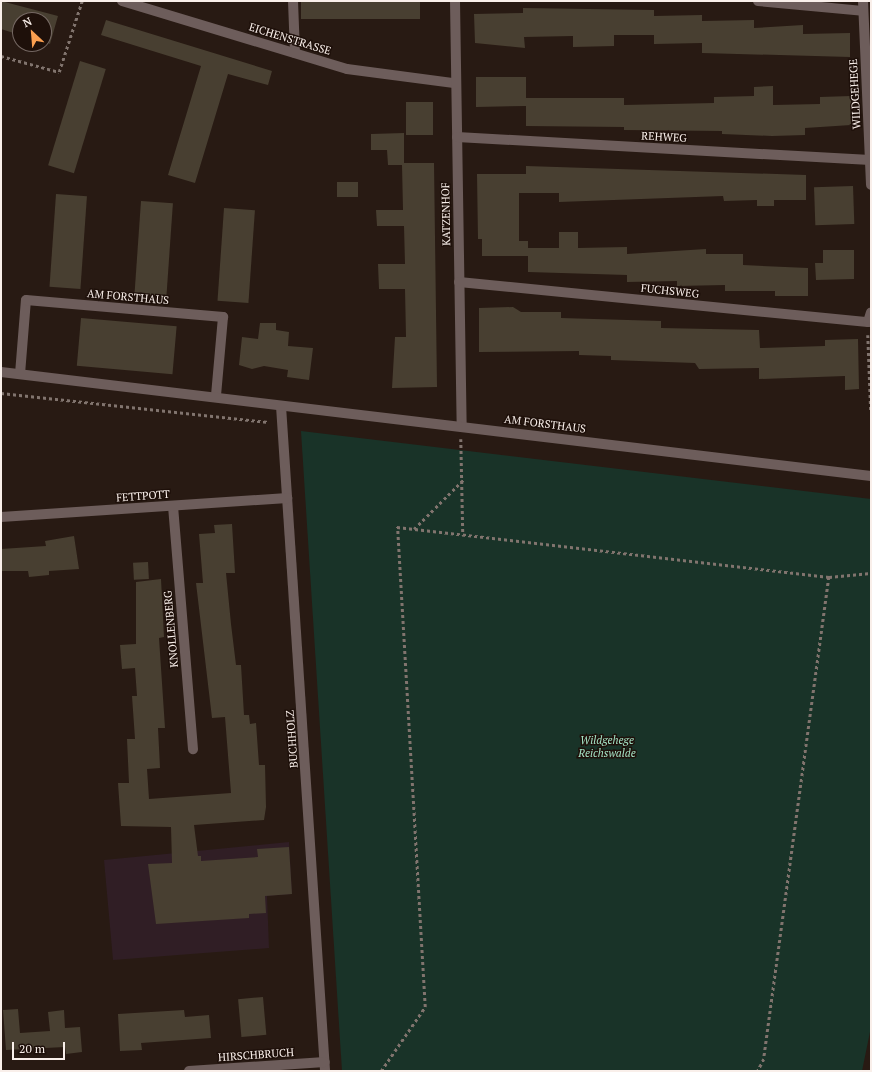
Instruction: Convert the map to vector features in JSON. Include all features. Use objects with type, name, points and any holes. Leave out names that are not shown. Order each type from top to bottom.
[{"type":"street","name":"EICHENSTRASSE","points":[[122,1],[151,5],[294,53],[347,69],[454,83]]},
{"type":"street","points":[[294,1],[294,53]]},
{"type":"street","name":"KATZENHOF","points":[[455,1],[454,83],[462,426]]},
{"type":"street","points":[[758,1],[863,6]]},
{"type":"street","name":"WILDGEHEGE","points":[[863,6],[871,185]]},
{"type":"street","name":"REHWEG","points":[[456,137],[870,160]]},
{"type":"street","name":"FUCHSWEG","points":[[458,282],[870,317]]},
{"type":"street","name":"AM FORSTHAUS","points":[[20,374],[26,300],[223,317],[216,396]]},
{"type":"street","name":"AM FORSTHAUS","points":[[1,372],[216,396],[281,406],[462,426],[871,476]]},
{"type":"street","name":"BUCHHOLZ","points":[[281,406],[325,1066]]},
{"type":"street","name":"FETTPOTT","points":[[1,517],[287,498]]},
{"type":"street","name":"KNOLLENBERG","points":[[173,506],[193,749]]},
{"type":"street","name":"HIRSCHBRUCH","points":[[189,1071],[325,1066]]},
{"type":"path","points":[[1,56],[59,72],[82,1]]},
{"type":"path","points":[[870,317],[871,412]]},
{"type":"path","points":[[1,393],[272,422],[282,418]]},
{"type":"path","points":[[461,439],[464,479],[463,535]]},
{"type":"path","points":[[414,529],[464,479]]},
{"type":"path","points":[[381,1071],[425,1007],[397,527],[829,577],[871,573]]},
{"type":"path","points":[[758,1071],[764,1059],[829,577]]},
{"type":"shaded area","points":[[289,842],[292,894],[267,896],[269,948],[113,960],[104,860]]},
{"type":"green space","name":"Wildgehege Reichswalde","points":[[301,431],[871,499],[871,1027],[862,1071],[342,1071]]},
{"type":"building","points":[[1,1],[43,12],[12,12],[12,32],[1,29]]},
{"type":"building","points":[[301,1],[420,1],[420,19],[301,19]]},
{"type":"building","points":[[523,8],[654,10],[654,16],[702,15],[702,21],[754,20],[754,28],[803,25],[803,34],[850,33],[850,57],[702,53],[702,43],[654,44],[654,35],[614,35],[614,46],[573,47],[573,36],[524,37],[525,48],[475,43],[474,14],[523,13]]},
{"type":"building","points":[[52,14],[58,16],[52,37]]},
{"type":"building","points":[[106,20],[272,71],[268,85],[228,74],[195,183],[168,175],[201,66],[101,35]]},
{"type":"building","points":[[80,61],[106,69],[74,173],[48,165]]},
{"type":"building","points":[[476,77],[526,77],[526,98],[624,98],[624,105],[714,103],[714,97],[754,96],[754,87],[773,86],[773,105],[820,104],[820,97],[851,96],[851,125],[805,128],[805,135],[772,136],[722,134],[722,131],[624,130],[624,127],[526,126],[526,106],[476,107]]},
{"type":"building","points":[[406,102],[433,102],[433,135],[406,135]]},
{"type":"building","points":[[404,133],[404,163],[434,163],[437,387],[392,388],[395,337],[406,337],[405,289],[379,289],[378,264],[405,264],[404,226],[377,226],[376,210],[403,210],[402,165],[388,165],[387,150],[371,150],[371,134]]},
{"type":"building","points":[[526,166],[806,175],[806,200],[774,200],[774,206],[757,206],[757,200],[724,201],[723,196],[559,202],[559,193],[519,193],[519,241],[528,241],[528,248],[559,248],[559,232],[578,232],[578,248],[627,247],[627,254],[706,249],[706,254],[743,254],[743,265],[808,268],[808,296],[775,296],[775,291],[725,291],[725,285],[677,286],[677,281],[627,282],[627,275],[528,272],[528,256],[482,256],[482,239],[478,239],[477,174],[526,174]]},
{"type":"building","points":[[337,182],[358,182],[358,197],[337,197]]},
{"type":"building","points":[[853,186],[854,224],[815,225],[814,187]]},
{"type":"building","points":[[56,194],[87,196],[80,289],[50,287]]},
{"type":"building","points":[[141,201],[173,203],[166,296],[135,294]]},
{"type":"building","points":[[224,208],[255,210],[248,303],[218,301]]},
{"type":"building","points":[[823,250],[854,250],[854,279],[816,280],[815,263],[823,263]]},
{"type":"building","points":[[513,307],[521,312],[561,312],[561,318],[661,321],[661,328],[759,330],[760,348],[825,346],[825,340],[858,339],[859,389],[845,390],[845,376],[759,379],[759,368],[699,369],[695,363],[611,360],[611,356],[579,355],[579,351],[479,352],[479,308]]},
{"type":"building","points":[[81,318],[177,326],[172,374],[77,366]]},
{"type":"building","points":[[260,323],[276,323],[276,330],[289,332],[288,346],[313,348],[309,380],[287,377],[288,370],[264,366],[252,369],[239,365],[242,337],[258,339]]},
{"type":"building","points":[[232,524],[235,573],[226,573],[231,624],[236,665],[241,665],[244,715],[249,715],[250,724],[256,723],[259,765],[265,765],[266,807],[264,820],[194,825],[198,856],[201,856],[201,861],[258,857],[257,849],[289,847],[292,894],[265,896],[266,913],[249,914],[249,918],[156,924],[148,864],[172,863],[171,827],[121,826],[118,783],[129,783],[127,739],[135,739],[132,696],[137,696],[135,668],[122,669],[120,645],[136,644],[136,582],[161,579],[164,637],[159,638],[165,728],[158,728],[160,768],[147,769],[149,799],[231,793],[225,717],[212,718],[196,583],[203,583],[199,534],[215,533],[214,525]]},
{"type":"building","points":[[74,536],[79,569],[49,571],[49,575],[29,577],[28,571],[1,571],[1,549],[46,546],[45,541]]},
{"type":"building","points":[[148,562],[149,579],[134,580],[133,563]]},
{"type":"building","points":[[263,997],[266,1035],[241,1037],[238,999]]},
{"type":"building","points":[[18,1009],[20,1033],[50,1031],[48,1012],[64,1010],[65,1028],[80,1027],[82,1052],[66,1054],[65,1047],[6,1050],[3,1010]]},
{"type":"building","points":[[184,1010],[185,1017],[209,1015],[211,1038],[141,1043],[142,1050],[120,1051],[118,1014]]}]
